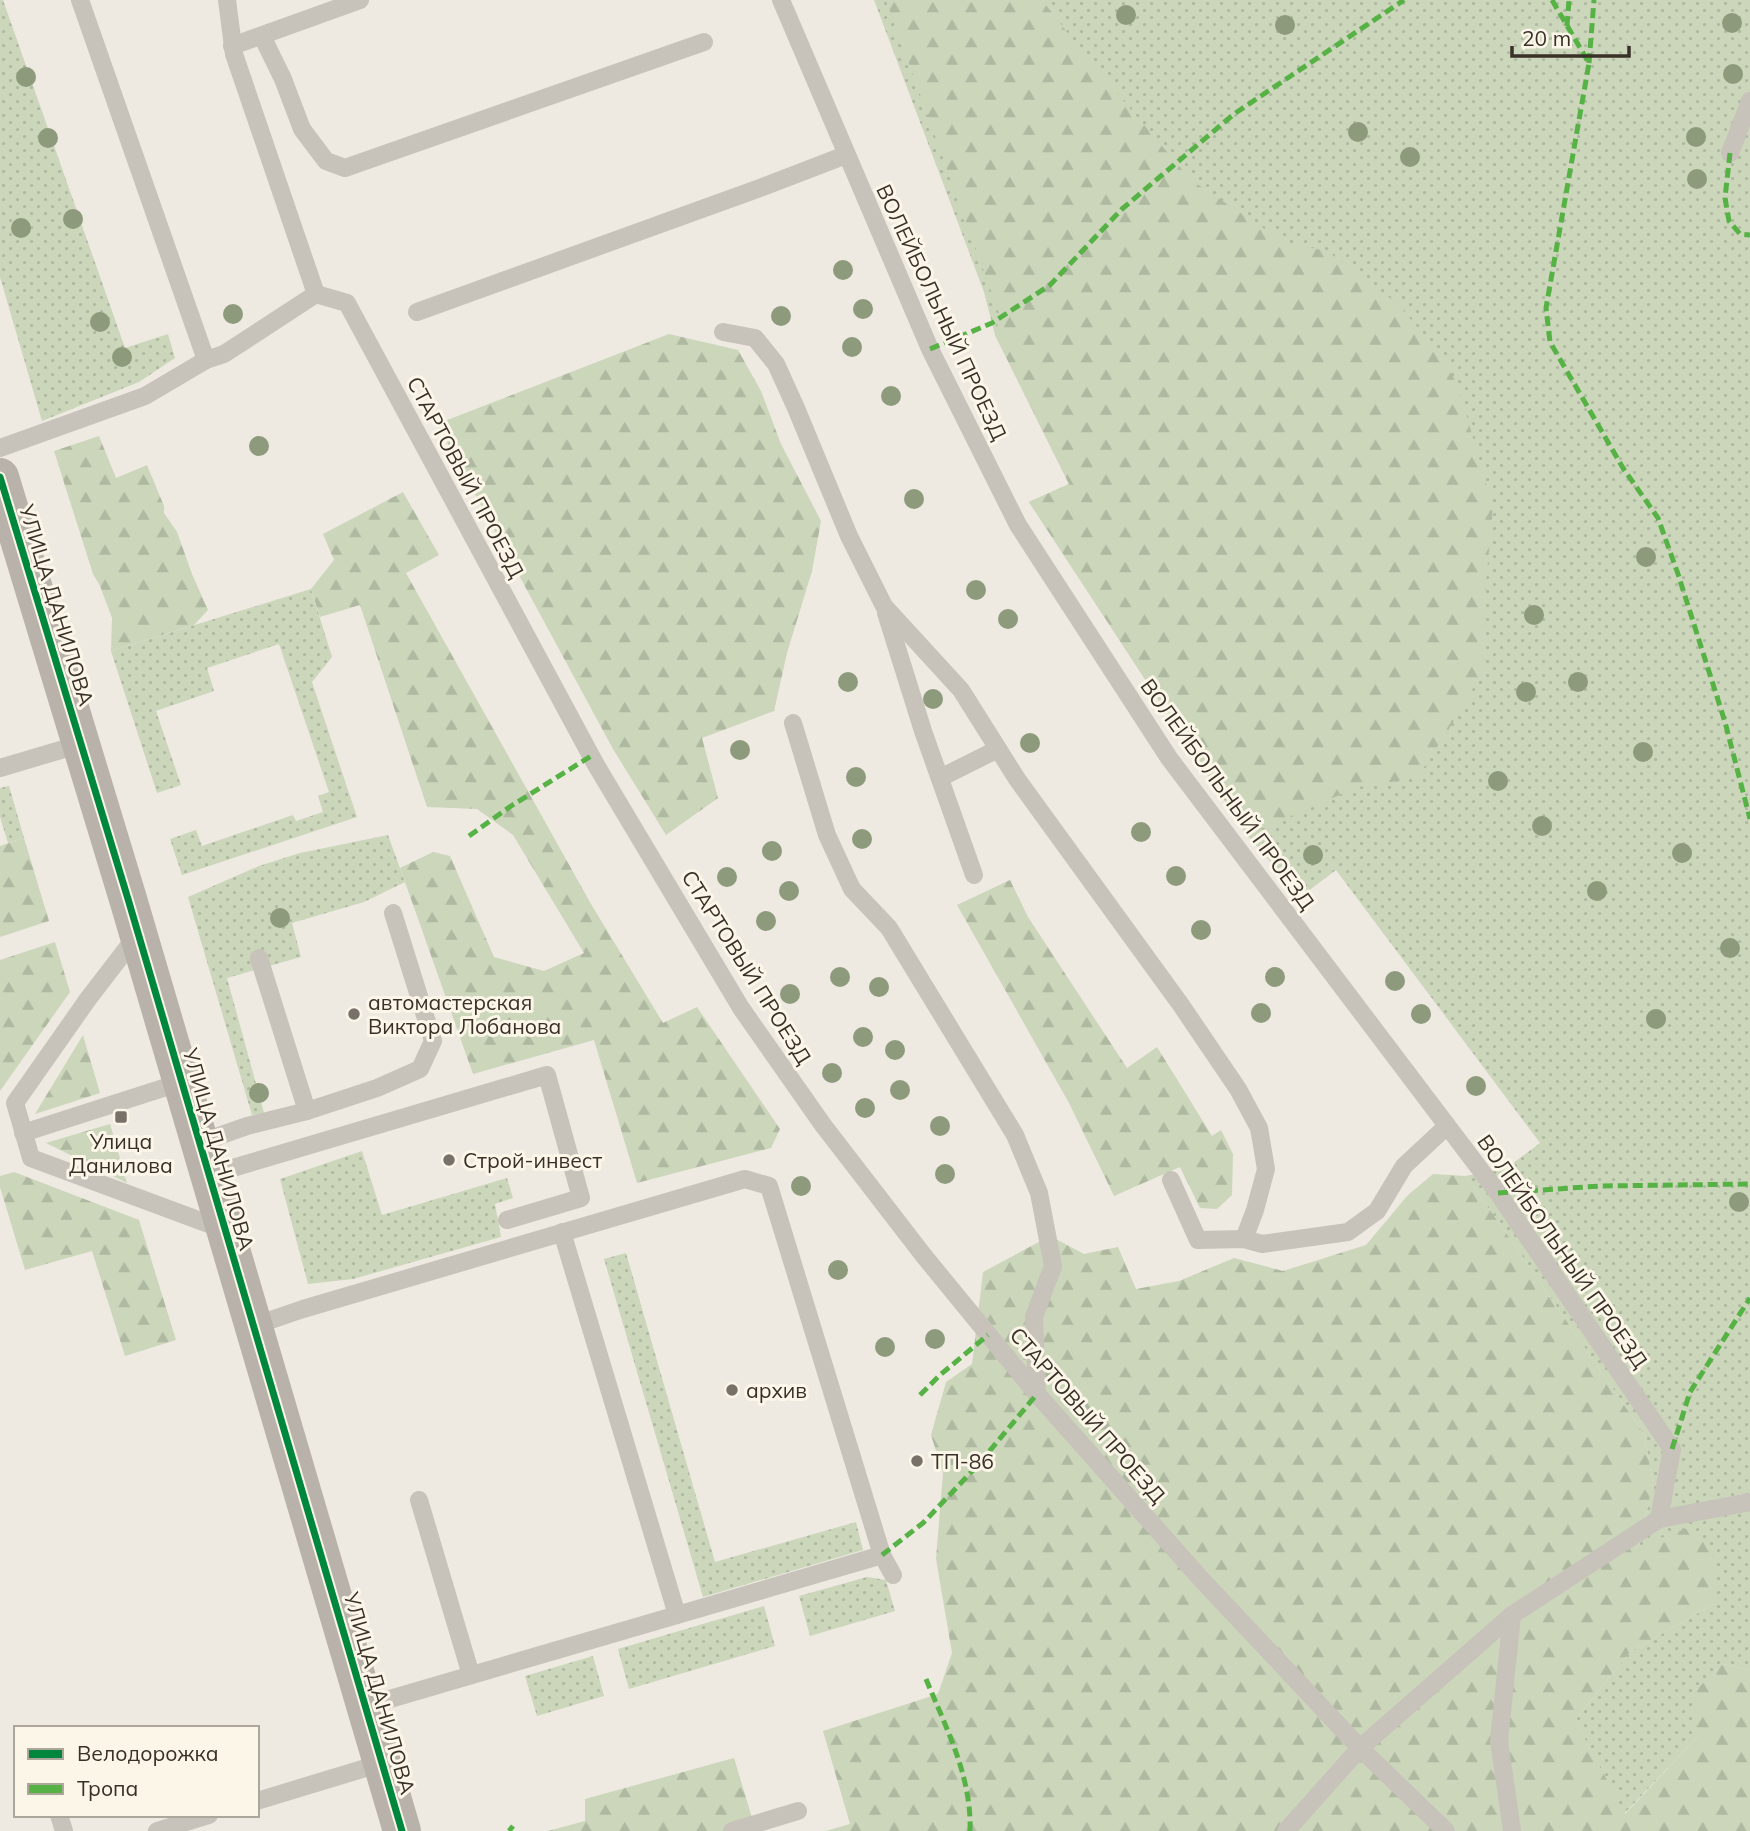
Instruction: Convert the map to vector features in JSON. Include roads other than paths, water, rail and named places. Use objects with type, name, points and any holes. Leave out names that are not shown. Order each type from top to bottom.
[{"type":"street","name":"УЛИЦА ДАНИЛОВА","points":[[0,477],[182,1082],[402,1831]]},
{"type":"lane","points":[[80,0],[206,360]]},
{"type":"lane","points":[[0,448],[145,396],[206,360],[224,354],[316,294],[232,46],[227,0]]},
{"type":"lane","points":[[232,46],[360,0]]},
{"type":"lane","name":"ВОЛЕЙБОЛЬНЫЙ ПРОЕЗД","points":[[780,0],[930,349],[1018,525],[1169,758],[1498,1193],[1672,1449],[1659,1518]]},
{"type":"lane","points":[[262,36],[283,79],[302,129],[326,161],[345,168],[704,42]]},
{"type":"lane","points":[[1730,153],[1750,101]]},
{"type":"lane","points":[[417,312],[846,155]]},
{"type":"lane","name":"СТАРТОВЫЙ ПРОЕЗД","points":[[316,294],[347,303],[596,765],[741,1008],[831,1136],[924,1256],[1037,1394],[1201,1579],[1360,1748],[1446,1831]]},
{"type":"lane","points":[[723,332],[755,338],[776,364],[849,536],[884,606],[974,874]]},
{"type":"lane","points":[[884,606],[961,690],[1017,779],[1181,1005],[1238,1089],[1259,1128],[1266,1169],[1244,1239]]},
{"type":"lane","points":[[793,723],[827,835],[852,889],[889,928],[1015,1135],[1039,1193],[1053,1266],[1034,1317],[1037,1394]]},
{"type":"lane","points":[[0,768],[81,744]]},
{"type":"lane","points":[[940,778],[998,748]]},
{"type":"lane","points":[[204,1159],[247,1126],[307,1111],[377,1088],[420,1069],[433,1041],[393,913]]},
{"type":"lane","points":[[138,934],[88,999],[15,1103],[23,1133],[32,1158],[225,1230]]},
{"type":"lane","points":[[259,958],[307,1111]]},
{"type":"lane","points":[[204,1159],[547,1074],[581,1198],[507,1220]]},
{"type":"lane","points":[[23,1133],[182,1082]]},
{"type":"lane","points":[[1171,1180],[1198,1240],[1244,1239],[1262,1244],[1348,1232],[1377,1211],[1404,1166],[1447,1126]]},
{"type":"lane","points":[[253,1326],[303,1308],[745,1179],[769,1186],[882,1555],[893,1576]]},
{"type":"lane","points":[[562,1232],[677,1615]]},
{"type":"lane","points":[[419,1500],[471,1675]]},
{"type":"lane","points":[[1286,1831],[1360,1748],[1512,1615],[1659,1518],[1750,1502]]},
{"type":"lane","points":[[366,1706],[882,1555]]},
{"type":"lane","points":[[1512,1615],[1499,1741],[1512,1831]]},
{"type":"lane","points":[[259,1800],[382,1763]]},
{"type":"lane","points":[[732,1831],[798,1811]]},
{"type":"lane","points":[[157,1831],[202,1817]]},
{"type":"place","name":"автомастерская Виктора Лобанова","points":[[354,1014]]},
{"type":"place","name":"Улица Данилова","points":[[121,1117]]},
{"type":"place","name":"Строй-инвест","points":[[449,1160]]},
{"type":"place","name":"архив","points":[[732,1390]]},
{"type":"place","name":"ТП-86","points":[[917,1461]]}]
